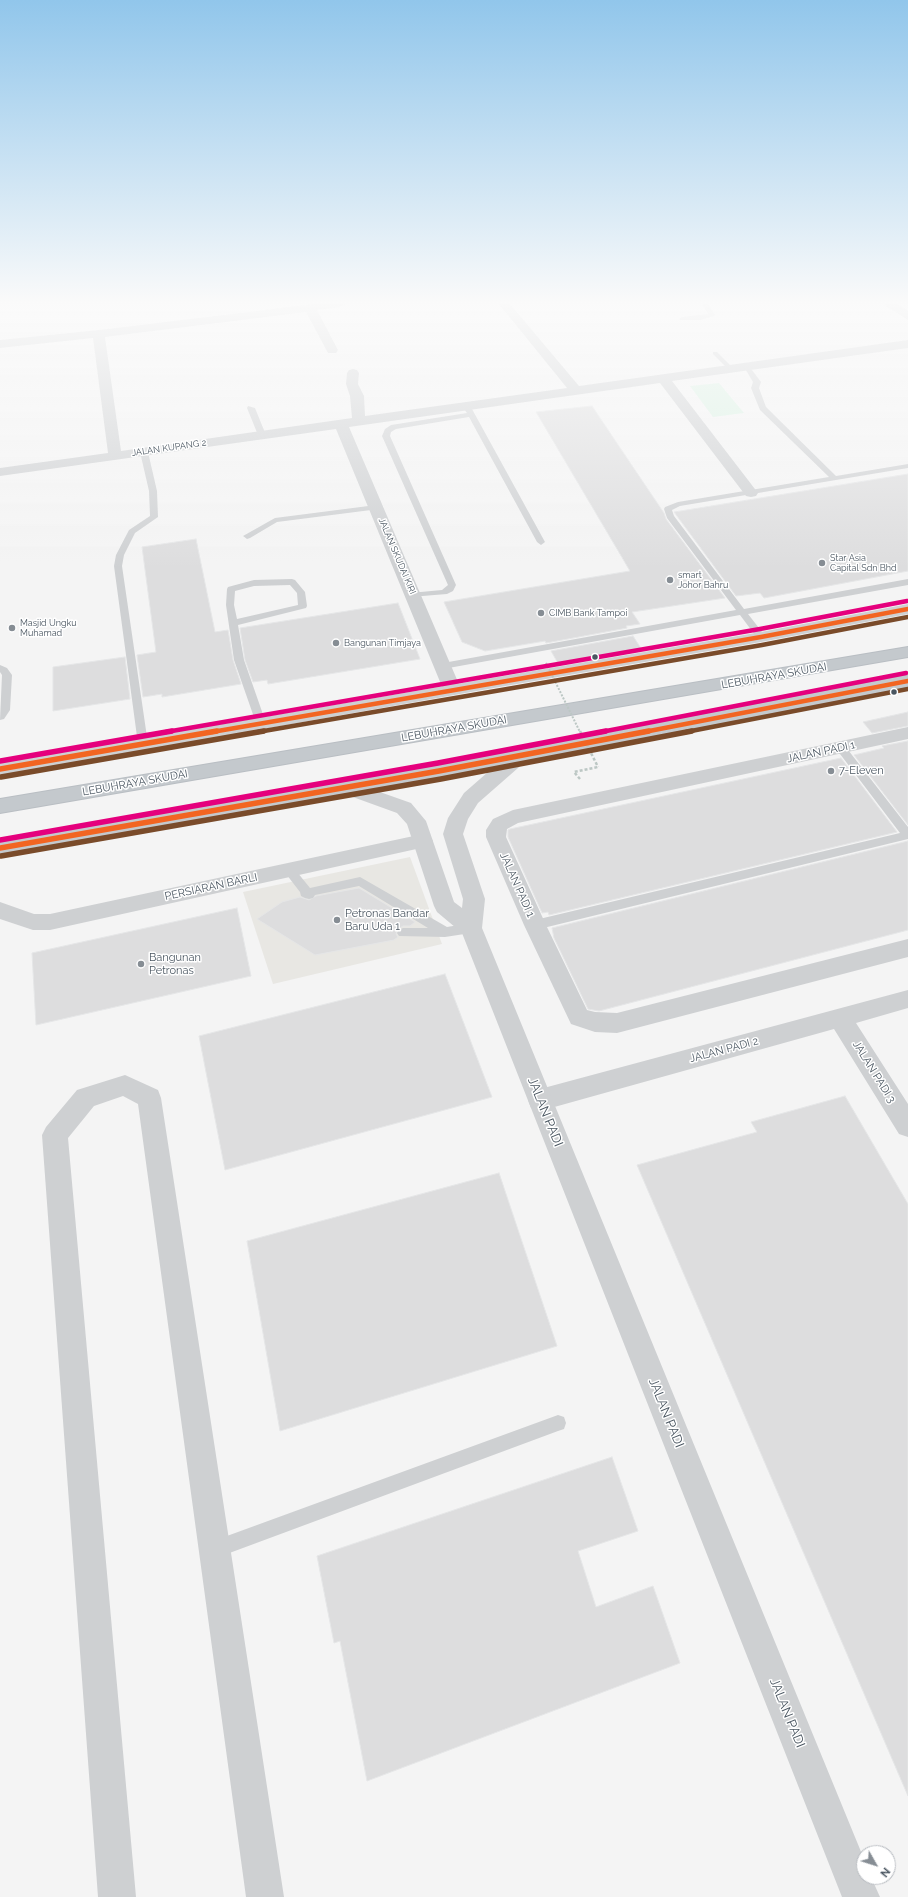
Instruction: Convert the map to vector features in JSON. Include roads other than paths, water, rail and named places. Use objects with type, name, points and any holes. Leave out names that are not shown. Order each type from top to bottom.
[{"type":"highway","name":"LEBUHRAYA SKUDAI","points":[[0,806],[908,652]]},
{"type":"highway","points":[[0,848],[519,756],[908,681]]},
{"type":"street","points":[[107,393],[115,456]]},
{"type":"street","points":[[356,393],[359,421]]},
{"type":"street","name":"JALAN KUPANG 2","points":[[0,472],[359,421],[469,411],[568,393]]},
{"type":"street","points":[[674,393],[751,493]]},
{"type":"street","name":"JALAN SKUDAI KIRI","points":[[341,424],[452,689]]},
{"type":"street","points":[[0,769],[452,689],[761,637],[908,609]]},
{"type":"street","name":"JALAN PADI 1","points":[[908,733],[513,817],[500,824],[496,830],[496,836],[535,925],[579,1017],[595,1022],[617,1023],[908,948]]},
{"type":"street","name":"JALAN PADI","points":[[458,930],[474,899],[453,834],[458,818],[472,798],[519,756]]},
{"type":"street","name":"JALAN PADI","points":[[346,787],[404,808],[416,821],[446,906],[540,1100],[861,1897]]},
{"type":"street","name":"PERSIARAN BARLI","points":[[0,910],[33,922],[50,922],[423,842]]},
{"type":"street","name":"JALAN PADI 2","points":[[540,1100],[908,999]]},
{"type":"street","name":"JALAN PADI 3","points":[[840,1018],[908,1126]]},
{"type":"street","points":[[116,1897],[55,1135],[86,1098],[125,1085],[149,1098],[265,1897]]},
{"type":"lane","points":[[757,393],[763,408],[835,479]]},
{"type":"lane","points":[[251,408],[262,435]]},
{"type":"lane","points":[[413,595],[444,592],[450,589],[452,585],[386,436],[388,431],[394,427],[469,411],[541,542]]},
{"type":"lane","points":[[143,744],[118,566],[120,555],[132,532],[154,517],[153,491],[144,452]]},
{"type":"lane","points":[[761,637],[743,611],[670,516],[668,509],[678,504],[908,466]]},
{"type":"lane","points":[[247,536],[275,520],[376,507]]},
{"type":"lane","points":[[232,623],[284,612],[303,606],[302,592],[292,582],[254,583],[231,588],[230,605],[232,623],[239,660],[261,723]]},
{"type":"lane","points":[[443,666],[908,582]]},
{"type":"lane","points":[[0,668],[4,670],[7,675],[5,710],[0,717]]},
{"type":"lane","points":[[535,925],[908,835],[841,748]]},
{"type":"lane","points":[[289,870],[307,894],[360,881],[458,930]]},
{"type":"lane","points":[[403,933],[458,930]]},
{"type":"lane","points":[[214,1549],[558,1424]]},
{"type":"place","name":"Star Asia Capital Sdn Bhd","points":[[822,563]]},
{"type":"place","name":"smart Johor Bahru","points":[[670,580]]},
{"type":"place","name":"CIMB Bank Tampoi","points":[[541,613]]},
{"type":"place","name":"Masjid Ungku Muhamad","points":[[12,628]]},
{"type":"place","name":"Bangunan Timjaya","points":[[336,643]]},
{"type":"place","name":"7-Eleven","points":[[831,771]]},
{"type":"place","name":"Petronas Bandar Baru Uda 1","points":[[337,920]]},
{"type":"place","name":"Bangunan Petronas","points":[[141,964]]}]
